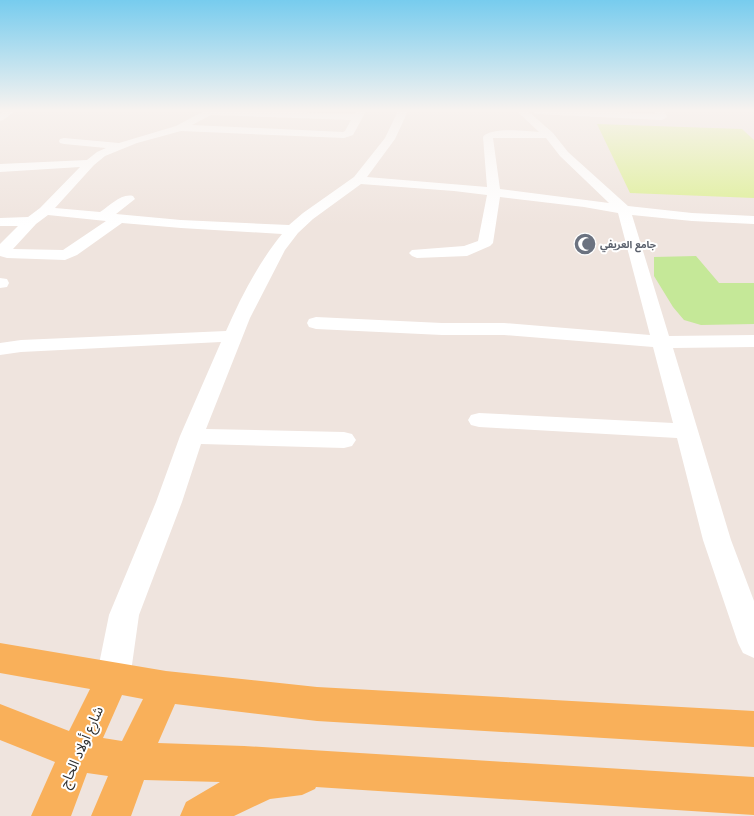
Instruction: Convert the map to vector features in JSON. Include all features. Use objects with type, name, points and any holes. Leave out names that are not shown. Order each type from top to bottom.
[{"type":"main road","points":[[0,658],[113,679],[166,687],[317,704],[754,729]]},
{"type":"main road","name":"شارع أولاد الحاج","points":[[51,816],[77,753],[113,679]]},
{"type":"main road","points":[[111,816],[132,761],[166,687]]},
{"type":"main road","points":[[0,722],[77,753],[132,761],[244,764],[754,796]]},
{"type":"main road","points":[[200,816],[210,808],[238,793],[280,778],[368,771]]},
{"type":"street","points":[[111,149],[101,154],[90,163],[45,211],[31,222],[2,252],[65,255],[72,252],[119,218]]},
{"type":"street","points":[[113,679],[124,614],[169,502],[192,436],[249,302],[278,249],[294,230],[308,216],[358,180],[382,149]]},
{"type":"street","points":[[417,253],[467,251],[479,247],[485,243],[494,193],[489,149]]},
{"type":"street","points":[[560,149],[624,210],[662,342],[685,431],[717,540],[754,643]]},
{"type":"street","points":[[0,168],[90,163]]},
{"type":"street","points":[[358,180],[454,187],[584,203],[624,210],[692,217],[754,220]]},
{"type":"street","points":[[104,216],[128,199]]},
{"type":"street","points":[[45,211],[205,225],[294,230]]},
{"type":"street","points":[[0,222],[31,222]]},
{"type":"street","points":[[316,323],[442,329],[504,329],[662,342],[754,340]]},
{"type":"street","points":[[0,349],[21,346],[234,336]]},
{"type":"street","points":[[479,420],[685,431]]},
{"type":"street","points":[[192,436],[344,440]]},
{"type":"green space","points":[[609,149],[754,149],[754,198],[630,193]]},
{"type":"green space","points":[[696,256],[719,283],[754,283],[754,324],[701,325],[684,320],[673,307],[654,276],[654,257]]},
{"type":"place","name":"جامع العريفي","points":[[585,244]]}]
